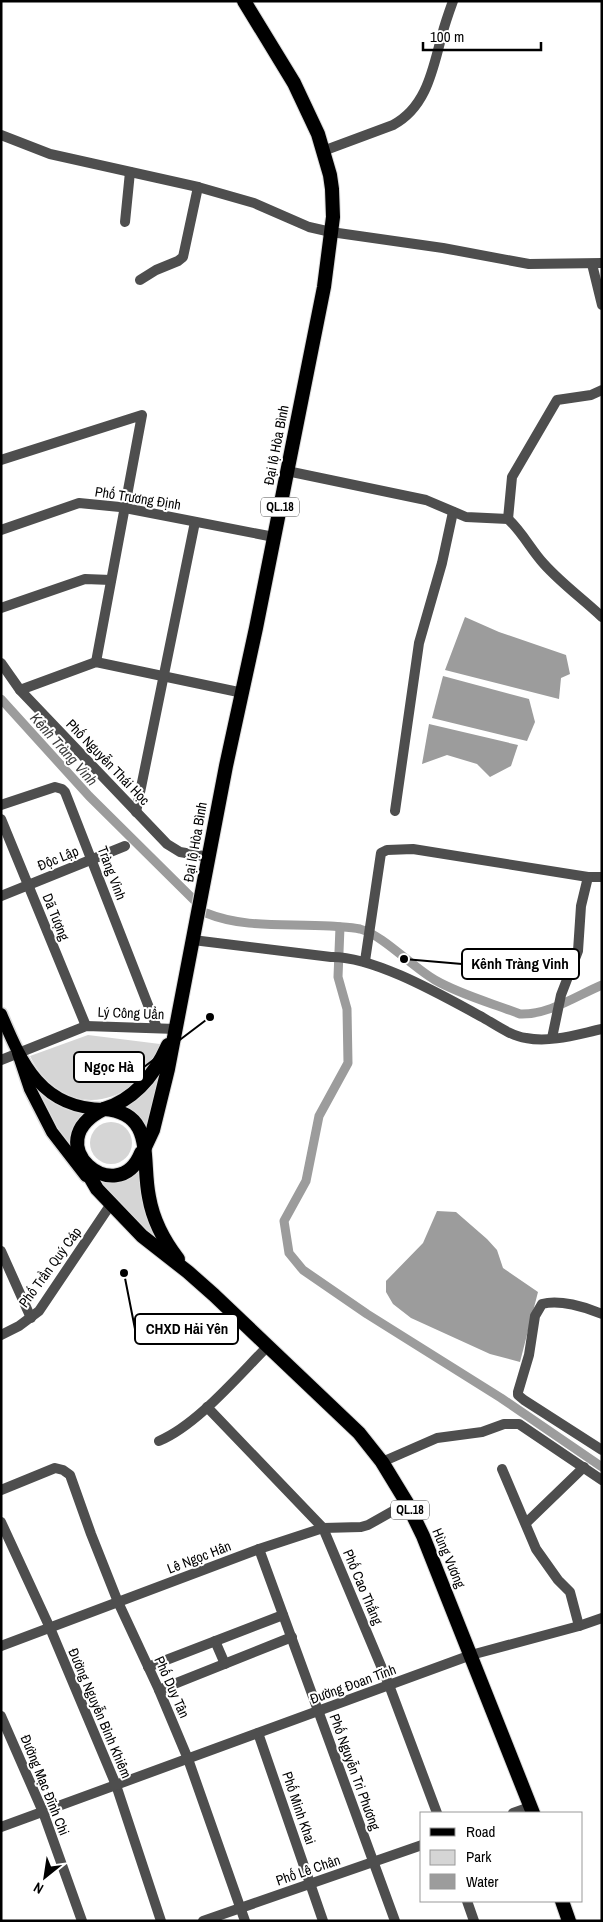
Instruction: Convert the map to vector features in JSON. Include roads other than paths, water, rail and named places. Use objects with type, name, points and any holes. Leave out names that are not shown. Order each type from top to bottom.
[{"type":"highway","name":"Đại lộ Hòa Bình","points":[[145,1145],[168,1069],[226,766],[243,692],[324,287],[331,232],[332,189],[323,151],[310,116],[294,83],[244,1]]},
{"type":"highway","points":[[176,1029],[159,1063],[146,1082],[132,1095],[86,1120],[80,1128],[78,1143],[84,1163],[97,1190],[152,1245],[188,1272]]},
{"type":"highway","points":[[104,1109],[125,1113],[134,1119],[140,1128],[145,1145],[147,1187],[151,1207],[159,1230],[188,1272]]},
{"type":"highway","points":[[84,1163],[99,1174],[110,1176],[126,1171],[145,1145]]},
{"type":"highway","points":[[145,1145],[147,1187]]},
{"type":"highway","name":"Hùng Vương","points":[[188,1272],[359,1433],[382,1462],[407,1503],[438,1571],[532,1810]]},
{"type":"highway","points":[[562,1902],[569,1921]]},
{"type":"main road","points":[[1,1014],[18,1053],[30,1089],[58,1142],[97,1190]]},
{"type":"main road","points":[[18,1053],[32,1076],[52,1094],[77,1106],[90,1109],[104,1109]]},
{"type":"main road","points":[[58,1142],[84,1163]]},
{"type":"street","points":[[323,151],[393,125],[413,110],[429,80],[453,1]]},
{"type":"street","points":[[1,135],[50,154],[198,187],[254,203],[309,227],[331,232],[443,248],[529,264],[597,263],[602,305]]},
{"type":"street","points":[[125,222],[130,172]]},
{"type":"street","points":[[140,280],[183,257],[198,187]]},
{"type":"street","points":[[508,519],[512,477],[557,400],[591,395],[602,390]]},
{"type":"street","points":[[1,460],[142,414],[96,662]]},
{"type":"street","points":[[287,471],[426,500],[466,517],[508,519],[521,531],[532,550],[560,581],[602,617]]},
{"type":"street","name":"Phố Trương Định","points":[[1,530],[79,503],[124,508],[274,537]]},
{"type":"street","points":[[396,811],[419,643],[442,563],[453,512]]},
{"type":"street","points":[[136,812],[195,522]]},
{"type":"street","points":[[1,608],[85,579],[111,580]]},
{"type":"street","points":[[20,690],[96,662],[243,692]]},
{"type":"street","name":"Phố Nguyễn Thái Học","points":[[1,663],[20,690],[167,844],[180,852],[209,857]]},
{"type":"street","name":"Tràng Vinh","points":[[1,805],[54,787],[65,792],[157,1028]]},
{"type":"street","name":"Dã Tượng","points":[[1,819],[86,1026]]},
{"type":"street","name":"Độc Lập","points":[[1,896],[125,846]]},
{"type":"street","points":[[365,961],[381,853],[387,850],[413,849],[588,877],[602,877]]},
{"type":"street","points":[[552,1038],[561,995],[578,950],[581,906],[588,877]]},
{"type":"street","points":[[193,940],[365,961],[429,990],[517,1035],[530,1039],[552,1038],[602,1030]]},
{"type":"street","name":"Lý Công Uẩn","points":[[1,1060],[86,1026],[176,1029]]},
{"type":"street","name":"Phố Trần Quý Cáp","points":[[1,1335],[20,1326],[38,1311],[110,1204]]},
{"type":"street","points":[[2,1254],[31,1318]]},
{"type":"street","points":[[602,1314],[565,1304],[542,1304],[535,1316],[518,1395],[602,1450]]},
{"type":"street","points":[[159,1441],[183,1427],[207,1407],[268,1346]]},
{"type":"street","name":"Phố Cao Thắng","points":[[207,1407],[323,1528],[389,1685],[436,1812]]},
{"type":"street","points":[[382,1462],[438,1438],[482,1432],[510,1423],[519,1424],[602,1480]]},
{"type":"street","points":[[526,1523],[584,1467]]},
{"type":"street","name":"Phố Duy Tân","points":[[1,1490],[55,1468],[63,1470],[70,1475],[90,1534],[118,1602],[159,1690],[188,1759],[245,1921]]},
{"type":"street","points":[[502,1469],[541,1558],[570,1592],[579,1626]]},
{"type":"street","name":"Lê Ngọc Hân","points":[[1,1646],[259,1549],[323,1528],[361,1527],[368,1525],[407,1503]]},
{"type":"street","name":"Đường Nguyễn Bỉnh Khiêm","points":[[1,1522],[50,1628],[116,1785],[161,1921]]},
{"type":"street","name":"Phố Nguyễn Tri Phương","points":[[259,1549],[395,1921]]},
{"type":"street","points":[[148,1668],[283,1615]]},
{"type":"street","name":"Đường Đoan Tĩnh","points":[[1,1827],[471,1655],[602,1618]]},
{"type":"street","points":[[159,1690],[292,1637]]},
{"type":"street","points":[[215,1641],[224,1664]]},
{"type":"street","name":"Đường Mạc Đĩnh Chi","points":[[1,1716],[43,1812],[82,1921]]},
{"type":"street","name":"Phố Minh Khai","points":[[258,1733],[323,1921]]},
{"type":"street","points":[[519,1812],[532,1810]]},
{"type":"street","name":"Phố Lê Chân","points":[[203,1921],[420,1846]]},
{"type":"street","points":[[468,1902],[474,1921]]},
{"type":"water","points":[[465,617],[499,632],[566,655],[570,674],[561,678],[559,699],[445,670]]},
{"type":"water","points":[[443,676],[529,699],[535,722],[527,741],[432,718]]},
{"type":"water","points":[[429,724],[518,745],[511,766],[490,777],[477,764],[447,755],[422,764]]},
{"type":"water","points":[[437,1211],[456,1212],[497,1250],[503,1268],[538,1292],[520,1362],[490,1354],[411,1318],[393,1304],[386,1292],[386,1281],[423,1243]]},
{"type":"waterway","name":"Kênh Tràng Vinh","points":[[1,699],[89,796],[194,900]]},
{"type":"waterway","name":"Kênh Tràng Vinh","points":[[206,913],[221,918],[252,923],[360,929],[369,932],[388,944],[435,980],[520,1014],[552,1008],[602,985]]},
{"type":"waterway","points":[[340,927],[338,977],[347,1009],[348,1063],[319,1116],[306,1181],[284,1221],[289,1253],[303,1270],[367,1314],[501,1398],[602,1467]]},
{"type":"place","name":"Kênh Tràng Vinh","points":[[404,959]]},
{"type":"place","name":"Ngọc Hà","points":[[210,1017]]},
{"type":"place","name":"CHXD Hải Yên","points":[[124,1273]]}]
